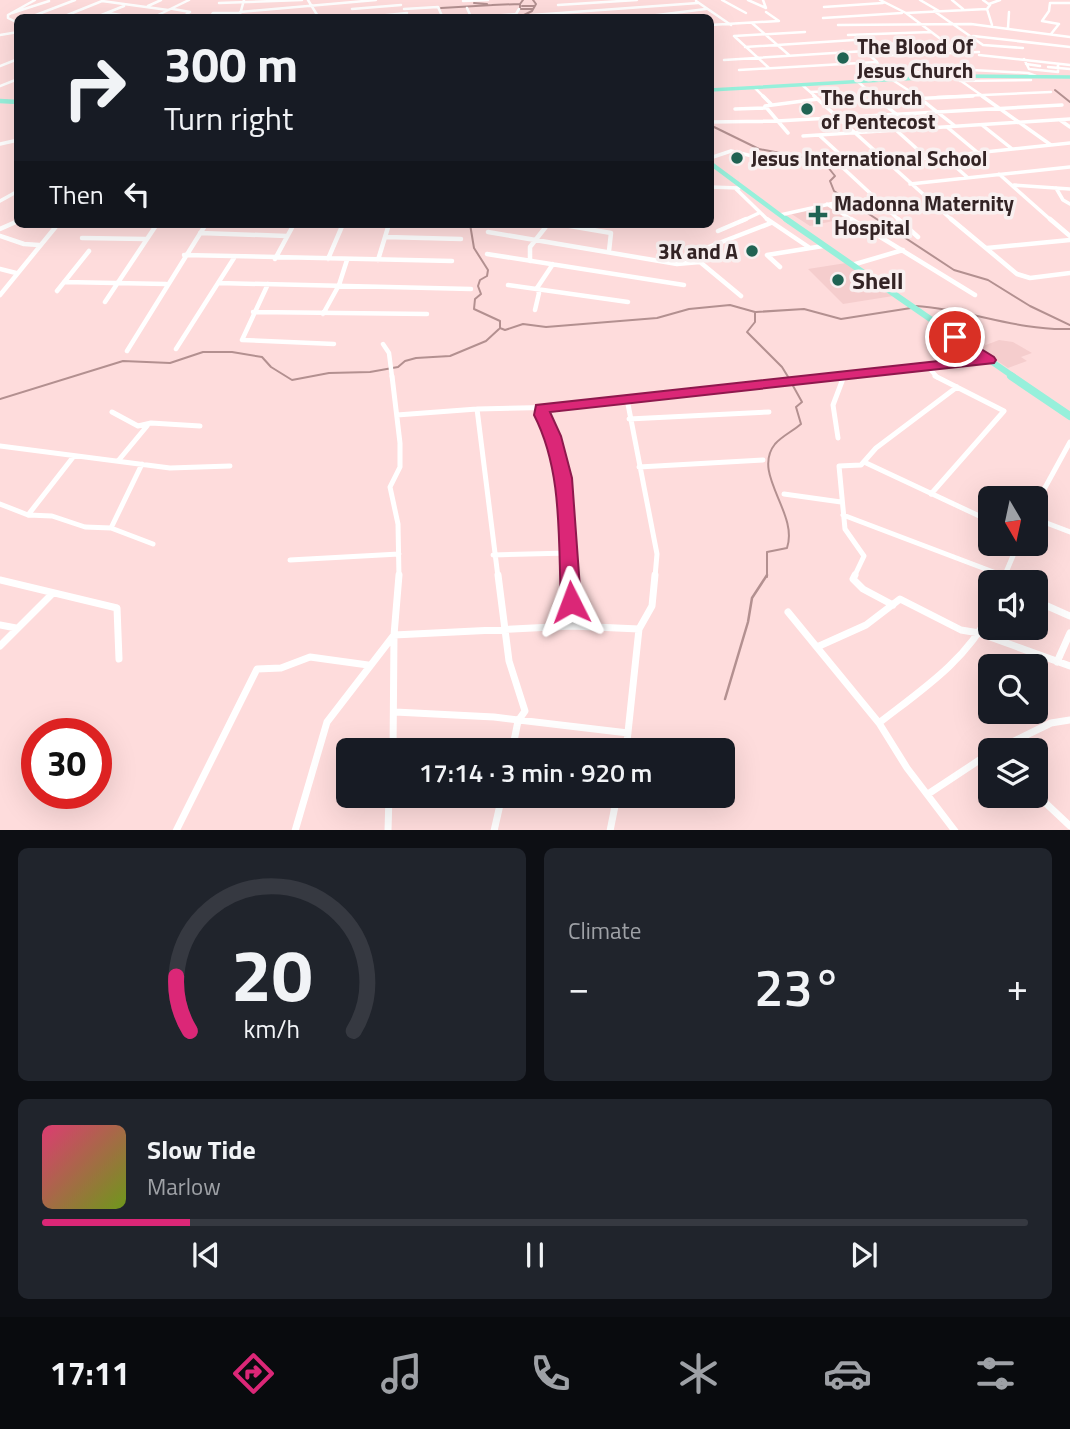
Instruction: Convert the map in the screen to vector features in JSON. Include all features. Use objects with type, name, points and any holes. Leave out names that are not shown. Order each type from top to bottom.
[{"type":"main road","points":[[714,89],[971,73],[1016,78],[1070,77]]},
{"type":"main road","points":[[714,166],[823,246],[1070,416]]},
{"type":"street","points":[[9,13],[35,0]]},
{"type":"street","points":[[38,14],[75,0]]},
{"type":"street","points":[[145,7],[161,0]]},
{"type":"street","points":[[160,14],[189,0]]},
{"type":"street","points":[[219,3],[300,0]]},
{"type":"street","points":[[308,0],[317,14]]},
{"type":"street","points":[[212,14],[240,14],[376,0]]},
{"type":"street","points":[[398,0],[407,13]]},
{"type":"street","points":[[463,1],[488,0]]},
{"type":"street","points":[[556,4],[637,0]]},
{"type":"street","points":[[722,0],[746,13]]},
{"type":"street","points":[[748,0],[766,8],[763,0]]},
{"type":"street","points":[[880,0],[921,23],[958,52]]},
{"type":"street","points":[[920,0],[983,46],[1023,48]]},
{"type":"street","points":[[953,0],[964,10]]},
{"type":"street","points":[[9,13],[49,1]]},
{"type":"street","points":[[70,14],[102,1],[190,12],[187,14]]},
{"type":"street","points":[[619,1],[637,14]]},
{"type":"street","points":[[555,14],[696,1],[731,24]]},
{"type":"street","points":[[986,2],[998,1]]},
{"type":"street","points":[[240,14],[243,2]]},
{"type":"street","points":[[350,2],[356,14]]},
{"type":"street","points":[[986,2],[990,6],[987,10]]},
{"type":"street","points":[[824,7],[886,3]]},
{"type":"street","points":[[1051,34],[1059,24],[1042,21],[1049,11],[1050,3],[1070,3]]},
{"type":"street","points":[[556,4],[567,13]]},
{"type":"street","points":[[106,13],[127,5]]},
{"type":"street","points":[[352,9],[438,7],[441,14]]},
{"type":"street","points":[[467,8],[468,14]]},
{"type":"street","points":[[492,8],[494,14]]},
{"type":"street","points":[[516,14],[519,9]]},
{"type":"street","points":[[665,14],[706,9]]},
{"type":"street","points":[[823,18],[987,10]]},
{"type":"street","points":[[987,10],[992,25]]},
{"type":"street","points":[[714,25],[779,21],[766,12]]},
{"type":"street","points":[[1008,28],[1009,12]]},
{"type":"street","points":[[9,13],[8,18],[14,21]]},
{"type":"street","points":[[106,13],[113,14]]},
{"type":"street","points":[[395,14],[407,13]]},
{"type":"street","points":[[752,23],[789,55]]},
{"type":"street","points":[[955,126],[920,98],[888,79],[872,56],[838,25],[992,25],[1070,37]]},
{"type":"street","points":[[769,68],[734,36],[805,32]]},
{"type":"street","points":[[848,35],[931,32]]},
{"type":"street","points":[[972,36],[1018,39],[1070,47]]},
{"type":"street","points":[[1018,39],[1029,69],[1057,73],[1058,66]]},
{"type":"street","points":[[745,47],[854,40]]},
{"type":"street","points":[[860,45],[943,42]]},
{"type":"street","points":[[971,73],[983,46]]},
{"type":"street","points":[[724,60],[866,51]]},
{"type":"street","points":[[872,56],[958,52],[1070,67]]},
{"type":"street","points":[[820,54],[833,63]]},
{"type":"street","points":[[923,54],[930,59]]},
{"type":"street","points":[[0,60],[11,61]]},
{"type":"street","points":[[0,66],[14,60]]},
{"type":"street","points":[[1026,61],[1040,66]]},
{"type":"street","points":[[739,70],[877,62]]},
{"type":"street","points":[[1048,67],[1058,66]]},
{"type":"street","points":[[883,73],[1028,73],[1036,76]]},
{"type":"street","points":[[954,76],[1051,145]]},
{"type":"street","points":[[960,81],[1016,78],[1031,80]]},
{"type":"street","points":[[857,81],[896,114]]},
{"type":"street","points":[[801,84],[910,184],[1023,278],[1070,273]]},
{"type":"street","points":[[754,86],[771,104]]},
{"type":"street","points":[[810,92],[838,91]]},
{"type":"street","points":[[823,103],[1051,92]]},
{"type":"street","points":[[735,109],[765,108],[771,104],[818,99]]},
{"type":"street","points":[[714,122],[777,121],[1062,105]]},
{"type":"street","points":[[765,108],[788,133]]},
{"type":"street","points":[[803,136],[1070,119]]},
{"type":"street","points":[[1060,120],[1070,127]]},
{"type":"street","points":[[982,125],[1011,148]]},
{"type":"street","points":[[947,127],[978,152]]},
{"type":"street","points":[[896,130],[926,157]]},
{"type":"street","points":[[819,135],[842,157],[871,163]]},
{"type":"street","points":[[918,237],[842,169],[844,166],[1070,143]]},
{"type":"street","points":[[714,157],[731,151],[786,164]]},
{"type":"street","points":[[948,160],[949,155]]},
{"type":"street","points":[[933,156],[948,160],[967,177]]},
{"type":"street","points":[[910,184],[1068,168]]},
{"type":"street","points":[[999,174],[1070,238]]},
{"type":"street","points":[[1012,185],[1070,189]]},
{"type":"street","points":[[714,187],[746,190]]},
{"type":"street","points":[[735,188],[771,223],[810,248]]},
{"type":"street","points":[[1056,188],[1063,200],[1070,204]]},
{"type":"street","points":[[780,215],[848,200]]},
{"type":"street","points":[[827,204],[975,295]]},
{"type":"street","points":[[891,213],[939,208]]},
{"type":"street","points":[[718,231],[759,213]]},
{"type":"street","points":[[701,250],[771,223]]},
{"type":"street","points":[[1,293],[54,228]]},
{"type":"street","points":[[105,302],[154,228]]},
{"type":"street","points":[[127,351],[203,228]]},
{"type":"street","points":[[275,259],[292,228]]},
{"type":"street","points":[[328,259],[341,228]]},
{"type":"street","points":[[377,260],[388,228]]},
{"type":"street","points":[[530,261],[528,251],[545,228]]},
{"type":"street","points":[[582,228],[611,233],[609,251]]},
{"type":"street","points":[[488,232],[677,264],[700,262],[741,296]]},
{"type":"street","points":[[199,233],[288,236]]},
{"type":"street","points":[[0,236],[24,244],[39,245]]},
{"type":"street","points":[[386,237],[461,239]]},
{"type":"street","points":[[82,238],[146,239]]},
{"type":"street","points":[[987,248],[1070,238]]},
{"type":"street","points":[[780,267],[767,256],[823,246]]},
{"type":"street","points":[[851,265],[903,250]]},
{"type":"street","points":[[57,292],[89,251]]},
{"type":"street","points":[[487,254],[684,285]]},
{"type":"street","points":[[184,255],[452,261]]},
{"type":"street","points":[[176,349],[234,258]]},
{"type":"street","points":[[323,314],[339,285],[348,260]]},
{"type":"street","points":[[535,310],[537,288],[553,264]]},
{"type":"street","points":[[0,270],[16,273]]},
{"type":"street","points":[[64,282],[166,284]]},
{"type":"street","points":[[218,283],[471,289]]},
{"type":"street","points":[[268,284],[253,312],[244,341],[334,344]]},
{"type":"street","points":[[508,285],[628,302]]},
{"type":"street","points":[[253,312],[427,314]]},
{"type":"street","points":[[383,344],[389,354],[400,467],[390,481],[398,524],[400,590],[394,635],[394,738]]},
{"type":"street","points":[[397,415],[477,409],[542,408],[989,360]]},
{"type":"street","points":[[929,368],[936,376],[1003,411],[931,494]]},
{"type":"street","points":[[838,438],[833,405],[844,376]]},
{"type":"street","points":[[893,605],[863,589],[853,579],[864,556],[850,539],[843,515],[839,467],[857,466],[863,462],[876,448],[957,387]]},
{"type":"street","points":[[626,399],[656,535],[657,554],[652,606],[639,629],[627,738]]},
{"type":"street","points":[[542,408],[542,415],[553,436],[563,478],[572,626]]},
{"type":"street","points":[[477,409],[504,630],[509,661],[524,701],[525,711],[519,721],[515,738]]},
{"type":"street","points":[[112,412],[138,426],[151,423],[200,426]]},
{"type":"street","points":[[629,419],[769,412]]},
{"type":"street","points":[[118,461],[138,433],[151,423]]},
{"type":"street","points":[[1046,486],[1070,442]]},
{"type":"street","points":[[0,446],[170,468],[229,466]]},
{"type":"street","points":[[27,515],[74,456]]},
{"type":"street","points":[[639,467],[763,460]]},
{"type":"street","points":[[863,462],[978,516]]},
{"type":"street","points":[[111,528],[142,464]]},
{"type":"street","points":[[784,494],[841,502]]},
{"type":"street","points":[[0,505],[27,515],[52,516],[85,527],[111,528],[153,544]]},
{"type":"street","points":[[843,515],[978,570]]},
{"type":"street","points":[[1048,524],[1070,532]]},
{"type":"street","points":[[494,555],[569,553]]},
{"type":"street","points":[[290,560],[399,554]]},
{"type":"street","points":[[0,580],[117,608],[119,659]]},
{"type":"street","points":[[0,646],[53,593]]},
{"type":"street","points":[[817,647],[866,625],[897,600],[905,600],[950,625],[978,633]]},
{"type":"street","points":[[1048,606],[1070,616]]},
{"type":"street","points":[[788,612],[879,723],[892,748],[954,830]]},
{"type":"street","points":[[0,625],[16,628]]},
{"type":"street","points":[[295,830],[321,733],[368,665],[394,635],[572,626],[639,629]]},
{"type":"street","points":[[1057,662],[1070,633]]},
{"type":"street","points":[[879,723],[930,683],[978,634]]},
{"type":"street","points":[[998,640],[1070,666]]},
{"type":"street","points":[[176,830],[257,668],[281,668],[310,657],[368,665]]},
{"type":"street","points":[[395,712],[494,717],[628,733]]},
{"type":"street","points":[[1021,738],[1051,723],[1070,720]]},
{"type":"street","points":[[928,794],[978,762]]},
{"type":"street","points":[[1048,805],[1070,826]]},
{"type":"street","points":[[388,830],[389,808]]},
{"type":"street","points":[[494,830],[499,808]]},
{"type":"street","points":[[610,830],[615,808]]},
{"type":"shaded area","name":"Madonna Maternity Hospital","points":[[826,205],[847,218],[810,226],[790,213]]},
{"type":"shaded area","points":[[846,263],[893,296],[843,304],[808,269]]},
{"type":"shaded area","points":[[999,340],[1013,342],[1032,353],[1021,357],[1027,361],[1008,368],[978,348]]},
{"type":"waterway","points":[[520,4],[523,0]]},
{"type":"waterway","points":[[526,14],[532,11],[536,4],[533,0]]},
{"type":"waterway","points":[[474,3],[487,4]]},
{"type":"waterway","points":[[492,5],[520,4]]},
{"type":"waterway","points":[[520,4],[520,9],[533,9]]},
{"type":"waterway","points":[[441,8],[493,5]]},
{"type":"waterway","points":[[522,6],[534,6]]},
{"type":"waterway","points":[[1055,90],[1070,102]]},
{"type":"waterway","points":[[714,127],[759,149],[823,161],[835,176],[830,181],[834,191],[954,270],[988,280],[1030,306],[1070,325]]},
{"type":"waterway","points":[[471,228],[474,248],[488,270],[487,276],[480,280],[478,286],[481,294],[475,299],[474,309],[500,321],[500,328],[505,330],[523,324],[546,327],[657,318],[689,309],[730,305],[755,312],[755,322],[747,332],[782,367],[790,380]]},
{"type":"waterway","points":[[916,306],[1031,327],[1070,329]]},
{"type":"waterway","points":[[756,312],[804,309],[841,319],[911,308]]},
{"type":"waterway","points":[[0,399],[123,361],[170,363],[203,352],[232,352],[262,357],[271,367],[292,380],[329,373],[370,372],[398,367],[405,361],[416,358],[450,356],[486,341],[499,329]]},
{"type":"waterway","points":[[767,575],[767,552],[787,548],[789,535],[787,521],[768,468],[769,456],[775,444],[801,424],[796,407],[802,402],[792,384]]},
{"type":"waterway","points":[[725,699],[748,622],[752,598],[767,575]]},
{"type":"place","name":"The Blood Of Jesus Church","points":[[843,58]]},
{"type":"place","name":"The Church of Pentecost","points":[[807,109]]},
{"type":"place","name":"Jesus International School","points":[[737,158]]},
{"type":"place","name":"Madonna Maternity Hospital","points":[[818,215]]},
{"type":"place","name":"3K and A","points":[[752,251]]},
{"type":"place","name":"Shell","points":[[838,280]]},
{"type":"route","points":[[571,602],[563,478],[553,436],[542,415],[542,408],[989,360],[955,337]]}]
